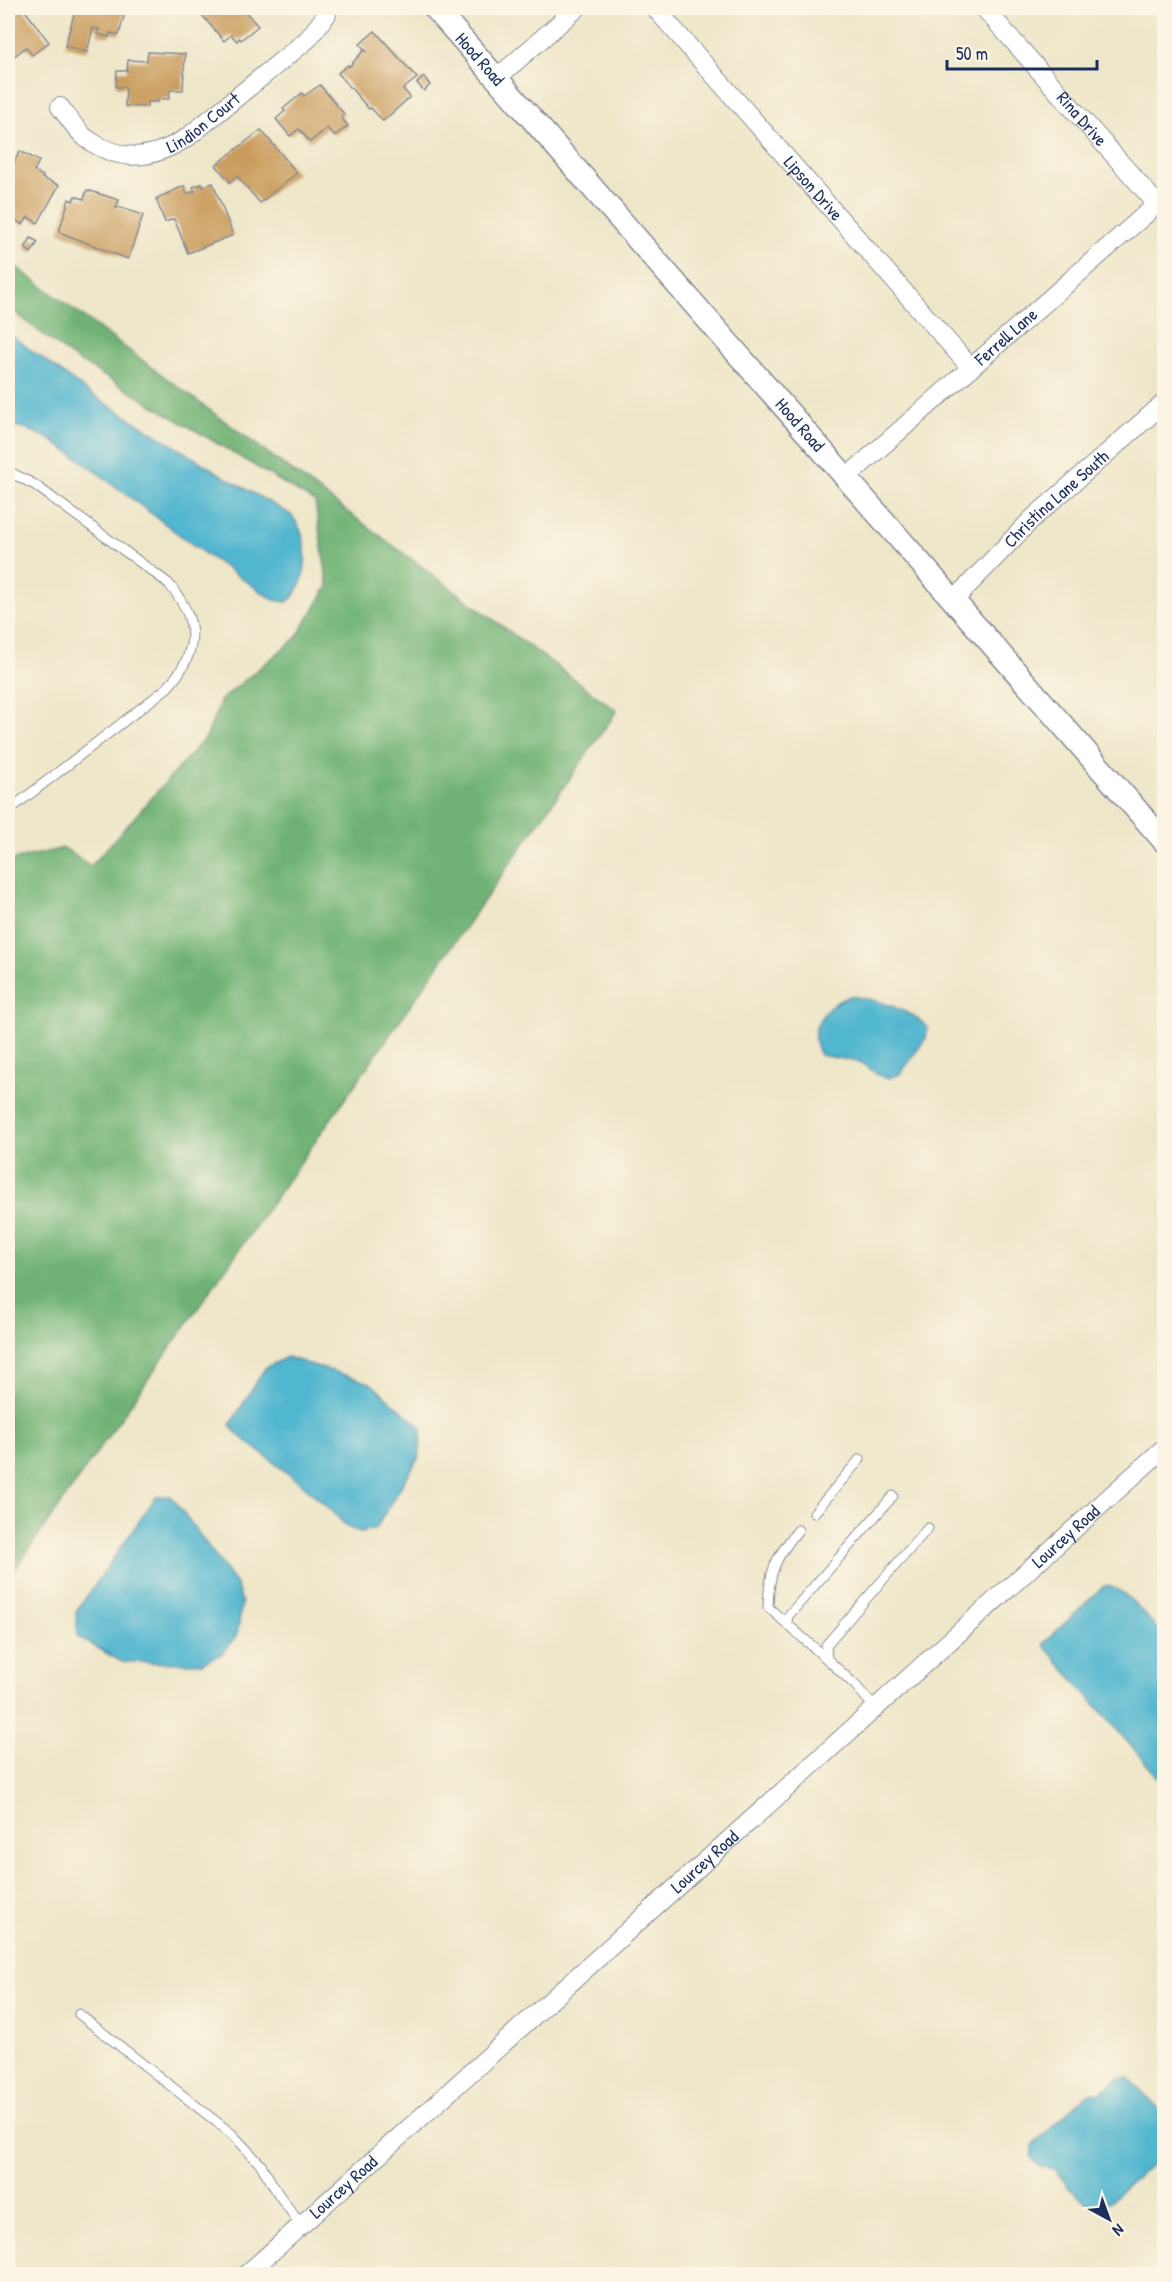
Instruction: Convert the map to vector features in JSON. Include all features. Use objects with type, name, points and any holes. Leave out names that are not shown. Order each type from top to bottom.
[{"type":"street","name":"Lindion Court","points":[[60,107],[86,138],[113,154],[142,156],[168,150],[188,137],[308,39],[327,14],[328,8]]},
{"type":"street","name":"Hood Road","points":[[435,8],[1164,841]]},
{"type":"street","points":[[497,78],[577,8]]},
{"type":"street","name":"Lipson Drive","points":[[655,8],[972,368]]},
{"type":"street","name":"Rina Drive","points":[[984,8],[1161,201]]},
{"type":"street","name":"Ferrell Lane","points":[[847,477],[1161,201]]},
{"type":"street","name":"Christina Lane South","points":[[954,600],[1032,519],[1164,403]]},
{"type":"street","name":"Lourcey Road","points":[[247,2274],[1164,1448]]},
{"type":"lane","points":[[8,471],[35,485],[168,583],[181,598],[189,615],[192,634],[190,651],[182,672],[167,688],[8,811]]},
{"type":"lane","points":[[814,1513],[860,1459]]},
{"type":"lane","points":[[787,1624],[788,1616],[893,1497]]},
{"type":"lane","points":[[827,1659],[826,1645],[928,1528]]},
{"type":"lane","points":[[798,1530],[781,1551],[769,1580],[768,1607],[855,1684],[875,1708]]},
{"type":"lane","points":[[79,2014],[232,2134],[261,2164],[279,2195],[301,2225]]},
{"type":"green space","points":[[8,261],[617,711],[8,1579],[8,861],[64,848],[91,866],[207,736],[221,700],[296,638],[328,586],[315,502],[72,357],[8,307]]},
{"type":"water","points":[[8,333],[92,395],[223,476],[290,514],[297,523],[305,546],[304,572],[295,594],[287,602],[274,600],[205,554],[78,458],[49,439],[25,428],[8,425]]},
{"type":"water","points":[[850,996],[881,1002],[902,1010],[928,1028],[926,1038],[900,1074],[889,1078],[878,1075],[860,1062],[820,1055],[815,1036],[820,1019],[833,1005]]},
{"type":"water","points":[[287,1357],[370,1383],[422,1428],[419,1457],[376,1528],[361,1532],[349,1528],[308,1489],[237,1434],[230,1425],[265,1368]]},
{"type":"water","points":[[171,1496],[236,1584],[242,1602],[237,1635],[223,1653],[202,1663],[122,1662],[78,1637],[76,1612],[156,1497]]},
{"type":"water","points":[[1104,1586],[1120,1591],[1145,1614],[1164,1637],[1164,1784],[1045,1647],[1044,1643]]},
{"type":"water","points":[[1129,2078],[1164,2115],[1164,2154],[1104,2206],[1092,2207],[1070,2189],[1055,2169],[1035,2163],[1031,2157],[1034,2144],[1086,2096],[1096,2092],[1098,2094],[1118,2079]]},
{"type":"building","points":[[8,8],[23,8],[49,42],[32,55],[26,47],[8,61]]},
{"type":"building","points":[[76,8],[126,8],[119,35],[110,33],[109,37],[97,34],[99,29],[93,28],[87,52],[65,46]]},
{"type":"building","points":[[196,8],[242,8],[258,26],[241,40],[239,38],[237,41],[231,35],[224,41]]},
{"type":"building","points":[[375,31],[417,78],[403,89],[410,97],[383,121],[371,108],[369,109],[338,73],[348,65],[349,67],[364,50],[367,52],[360,44]]},
{"type":"building","points":[[148,52],[185,54],[183,90],[170,90],[169,99],[147,102],[147,107],[125,106],[126,87],[116,87],[117,71],[127,71],[128,60],[147,61]]},
{"type":"building","points":[[424,77],[430,85],[424,91],[417,83]]},
{"type":"building","points":[[320,85],[344,114],[341,117],[348,126],[334,136],[327,128],[310,142],[299,129],[290,136],[276,119],[285,111],[283,109],[302,93],[304,96]]},
{"type":"building","points":[[261,130],[297,173],[260,203],[237,176],[230,182],[216,165]]},
{"type":"building","points":[[20,151],[39,161],[34,171],[43,176],[42,178],[59,185],[38,223],[28,217],[23,225],[8,216],[8,174]]},
{"type":"building","points":[[213,183],[233,235],[188,253],[174,219],[165,222],[156,199],[184,186],[187,194],[195,191],[193,187],[202,184],[203,187]]},
{"type":"building","points":[[87,190],[119,200],[116,208],[143,215],[128,259],[59,232],[69,199],[73,201],[75,196],[84,199]]},
{"type":"building","points":[[31,238],[38,242],[31,253],[25,248]]}]
